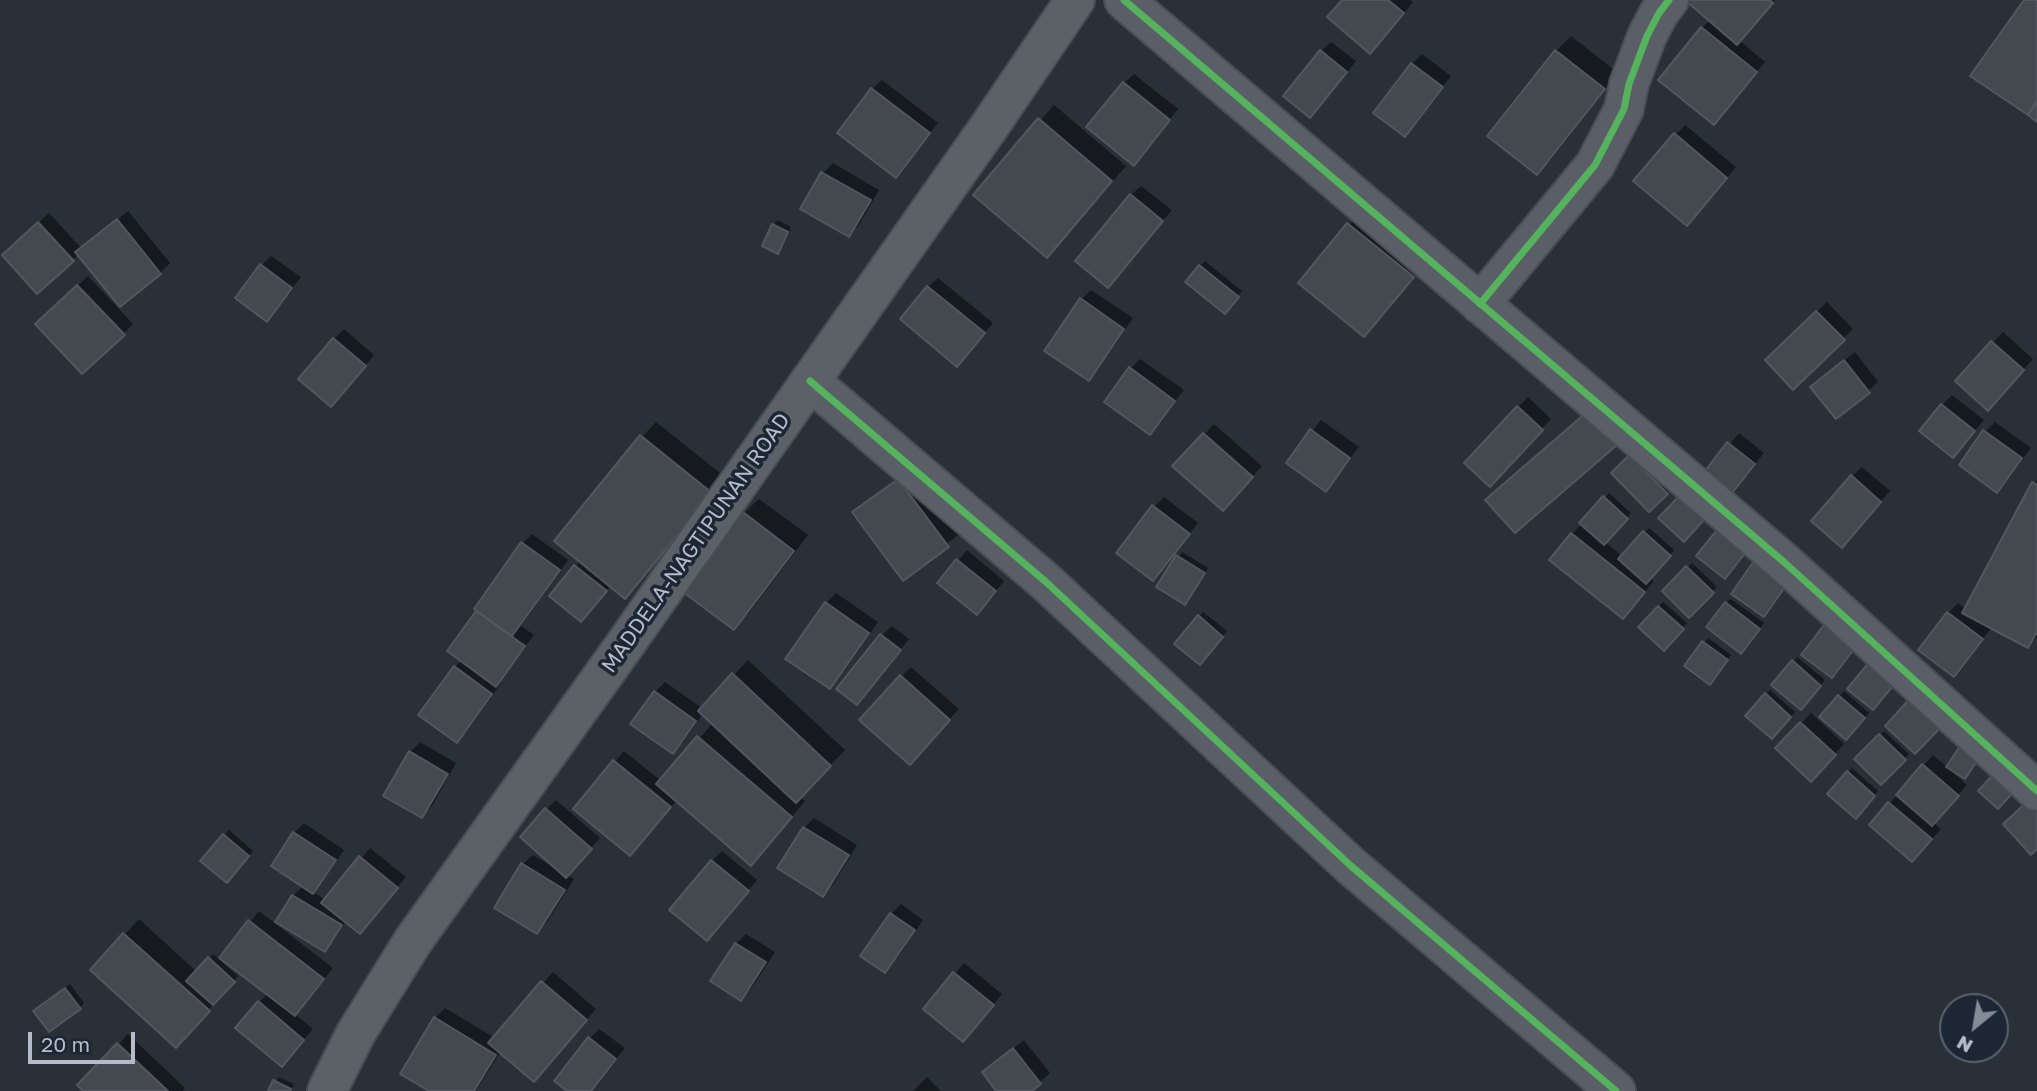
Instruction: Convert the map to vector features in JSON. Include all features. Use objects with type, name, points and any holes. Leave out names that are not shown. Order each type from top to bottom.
[{"type":"main road","name":"MADDELA-NAGTIPUNAN ROAD","points":[[327,1091],[356,1033],[414,940],[810,381],[1075,0]]},
{"type":"street","points":[[1124,0],[1785,563],[2037,791]]},
{"type":"street","points":[[1480,304],[1595,165],[1624,109],[1629,85],[1647,36],[1669,0]]},
{"type":"street","points":[[810,381],[1046,582],[1350,866],[1616,1091]]},
{"type":"building","points":[[1342,0],[1388,0],[1404,13],[1370,54],[1327,17]]},
{"type":"building","points":[[1685,0],[1770,0],[1773,3],[1737,45]]},
{"type":"building","points":[[2024,0],[2037,0],[2037,100],[2028,115],[1970,76]]},
{"type":"building","points":[[1701,27],[1757,72],[1714,125],[1658,80]]},
{"type":"building","points":[[1320,50],[1347,72],[1310,118],[1283,96]]},
{"type":"building","points":[[1555,50],[1605,89],[1537,175],[1487,136]]},
{"type":"building","points":[[1411,63],[1443,87],[1405,137],[1373,113]]},
{"type":"building","points":[[1123,82],[1170,120],[1134,166],[1086,127]]},
{"type":"building","points":[[871,88],[930,133],[896,178],[837,133]]},
{"type":"building","points":[[2037,103],[2037,122],[2028,115]]},
{"type":"building","points":[[1038,118],[1112,181],[1047,258],[973,195]]},
{"type":"building","points":[[1674,133],[1727,178],[1687,226],[1633,181]]},
{"type":"building","points":[[821,172],[871,200],[849,237],[800,209]]},
{"type":"building","points":[[1130,194],[1163,221],[1108,288],[1075,261]]},
{"type":"building","points":[[117,219],[161,274],[120,307],[75,252]]},
{"type":"building","points":[[38,222],[74,261],[37,294],[2,255]]},
{"type":"building","points":[[1347,223],[1414,277],[1364,337],[1298,283]]},
{"type":"building","points":[[772,224],[788,232],[778,254],[762,246]]},
{"type":"building","points":[[260,264],[292,288],[267,322],[235,298]]},
{"type":"building","points":[[1199,265],[1239,297],[1225,314],[1185,282]]},
{"type":"building","points":[[77,285],[125,335],[82,374],[35,324]]},
{"type":"building","points":[[927,286],[985,333],[957,367],[900,319]]},
{"type":"building","points":[[1080,298],[1124,329],[1089,381],[1044,351]]},
{"type":"building","points":[[1816,311],[1845,340],[1793,390],[1765,360]]},
{"type":"building","points":[[333,338],[366,366],[331,407],[298,379]]},
{"type":"building","points":[[1991,341],[2024,370],[1988,411],[1955,381]]},
{"type":"building","points":[[1844,360],[1870,393],[1836,419],[1810,387]]},
{"type":"building","points":[[1129,367],[1175,401],[1150,435],[1104,402]]},
{"type":"building","points":[[1941,404],[1975,431],[1953,458],[1919,431]]},
{"type":"building","points":[[1517,406],[1543,430],[1490,487],[1464,463]]},
{"type":"building","points":[[1588,411],[1617,445],[1515,533],[1485,500]]},
{"type":"building","points":[[1310,429],[1350,458],[1326,492],[1286,463]]},
{"type":"building","points":[[1983,430],[2022,458],[1997,493],[1959,465]]},
{"type":"building","points":[[1203,433],[1253,477],[1223,511],[1172,466]]},
{"type":"building","points":[[640,435],[712,493],[625,599],[554,541]]},
{"type":"building","points":[[1727,442],[1755,464],[1729,497],[1702,475]]},
{"type":"building","points":[[1629,455],[1668,494],[1649,512],[1611,473]]},
{"type":"building","points":[[1851,475],[1881,502],[1842,548],[1811,521]]},
{"type":"building","points":[[898,479],[949,547],[903,581],[852,512]]},
{"type":"building","points":[[2032,482],[2037,485],[2037,632],[2028,648],[1962,613]]},
{"type":"building","points":[[1685,490],[1710,513],[1684,542],[1658,518]]},
{"type":"building","points":[[1603,496],[1628,519],[1604,545],[1579,523]]},
{"type":"building","points":[[1152,505],[1190,534],[1153,581],[1116,553]]},
{"type":"building","points":[[743,512],[794,551],[734,630],[683,592]]},
{"type":"building","points":[[1717,530],[1746,552],[1725,579],[1696,556]]},
{"type":"building","points":[[1643,531],[1671,556],[1646,584],[1618,559]]},
{"type":"building","points":[[1571,533],[1645,592],[1623,619],[1549,560]]},
{"type":"building","points":[[521,542],[560,570],[512,636],[474,609]]},
{"type":"building","points":[[1176,555],[1205,573],[1185,605],[1156,587]]},
{"type":"building","points":[[1756,558],[1789,581],[1764,617],[1731,594]]},
{"type":"building","points":[[956,559],[996,591],[977,615],[937,583]]},
{"type":"building","points":[[574,565],[607,591],[581,622],[549,596]]},
{"type":"building","points":[[1686,566],[1714,593],[1689,618],[1662,591]]},
{"type":"building","points":[[825,602],[869,633],[830,689],[785,659]]},
{"type":"building","points":[[1725,602],[1760,629],[1741,654],[1706,627]]},
{"type":"building","points":[[1658,606],[1684,629],[1664,651],[1638,627]]},
{"type":"building","points":[[476,611],[525,646],[496,687],[447,651]]},
{"type":"building","points":[[1947,612],[1983,639],[1954,677],[1918,650]]},
{"type":"building","points":[[1198,615],[1223,637],[1200,665],[1174,644]]},
{"type":"building","points":[[1830,617],[1861,640],[1832,678],[1801,655]]},
{"type":"building","points":[[880,634],[901,650],[857,705],[836,689]]},
{"type":"building","points":[[1702,641],[1728,660],[1710,685],[1684,666]]},
{"type":"building","points":[[1792,660],[1821,686],[1801,710],[1771,685]]},
{"type":"building","points":[[1871,660],[1897,681],[1873,710],[1847,689]]},
{"type":"building","points":[[454,666],[492,694],[457,743],[418,715]]},
{"type":"building","points":[[732,673],[831,766],[796,803],[698,711]]},
{"type":"building","points":[[900,675],[950,720],[910,765],[859,720]]},
{"type":"building","points":[[654,691],[696,721],[673,754],[630,724]]},
{"type":"building","points":[[1765,693],[1791,717],[1772,739],[1745,716]]},
{"type":"building","points":[[1915,693],[1946,722],[1915,754],[1885,726]]},
{"type":"building","points":[[1838,695],[1865,718],[1846,740],[1819,717]]},
{"type":"building","points":[[1800,722],[1836,755],[1811,782],[1775,748]]},
{"type":"building","points":[[1879,734],[1906,760],[1881,785],[1854,759]]},
{"type":"building","points":[[697,736],[792,817],[751,866],[656,784]]},
{"type":"building","points":[[1966,737],[1985,749],[1965,779],[1946,767]]},
{"type":"building","points":[[409,751],[448,774],[422,818],[383,796]]},
{"type":"building","points":[[613,760],[671,807],[630,856],[573,809]]},
{"type":"building","points":[[1922,764],[1959,796],[1932,826],[1896,795]]},
{"type":"building","points":[[1997,770],[2017,788],[1998,809],[1978,791]]},
{"type":"building","points":[[1847,771],[1875,796],[1856,819],[1827,794]]},
{"type":"building","points":[[2030,799],[2037,807],[2037,849],[2031,855],[2003,824]]},
{"type":"building","points":[[1888,802],[1932,839],[1912,862],[1869,825]]},
{"type":"building","points":[[545,808],[592,849],[566,878],[520,837]]},
{"type":"building","points":[[803,827],[849,855],[823,897],[777,868]]},
{"type":"building","points":[[293,832],[336,860],[313,894],[271,866]]},
{"type":"building","points":[[223,834],[249,856],[227,883],[200,861]]},
{"type":"building","points":[[359,856],[398,888],[360,934],[321,903]]},
{"type":"building","points":[[711,860],[749,891],[707,941],[669,910]]},
{"type":"building","points":[[521,863],[565,890],[537,934],[494,908]]},
{"type":"building","points":[[292,895],[342,925],[325,952],[275,922]]},
{"type":"building","points":[[890,913],[915,930],[885,973],[860,956]]},
{"type":"building","points":[[248,920],[324,979],[295,1016],[219,958]]},
{"type":"building","points":[[123,933],[210,1011],[176,1048],[90,970]]},
{"type":"building","points":[[735,943],[766,962],[741,1001],[710,981]]},
{"type":"building","points":[[208,957],[235,982],[213,1005],[186,981]]},
{"type":"building","points":[[953,972],[994,1005],[963,1042],[923,1009]]},
{"type":"building","points":[[541,981],[587,1020],[534,1082],[488,1043]]},
{"type":"building","points":[[65,988],[81,1009],[49,1032],[33,1011]]},
{"type":"building","points":[[258,1001],[304,1040],[282,1067],[235,1028]]},
{"type":"building","points":[[434,1017],[496,1055],[474,1091],[429,1091],[400,1074]]},
{"type":"building","points":[[588,1037],[616,1059],[591,1091],[567,1091],[554,1081]]},
{"type":"building","points":[[117,1043],[168,1091],[83,1091],[77,1085]]},
{"type":"building","points":[[1013,1048],[1041,1084],[1032,1091],[996,1091],[982,1072]]},
{"type":"building","points":[[273,1080],[291,1089],[290,1091],[268,1091]]},
{"type":"cycle path","points":[[1124,0],[1785,563],[2037,791]]},
{"type":"cycle path","points":[[1480,304],[1595,165],[1624,109],[1629,84],[1647,36],[1669,0]]},
{"type":"cycle path","points":[[810,381],[1046,582],[1351,866],[1616,1091]]}]
